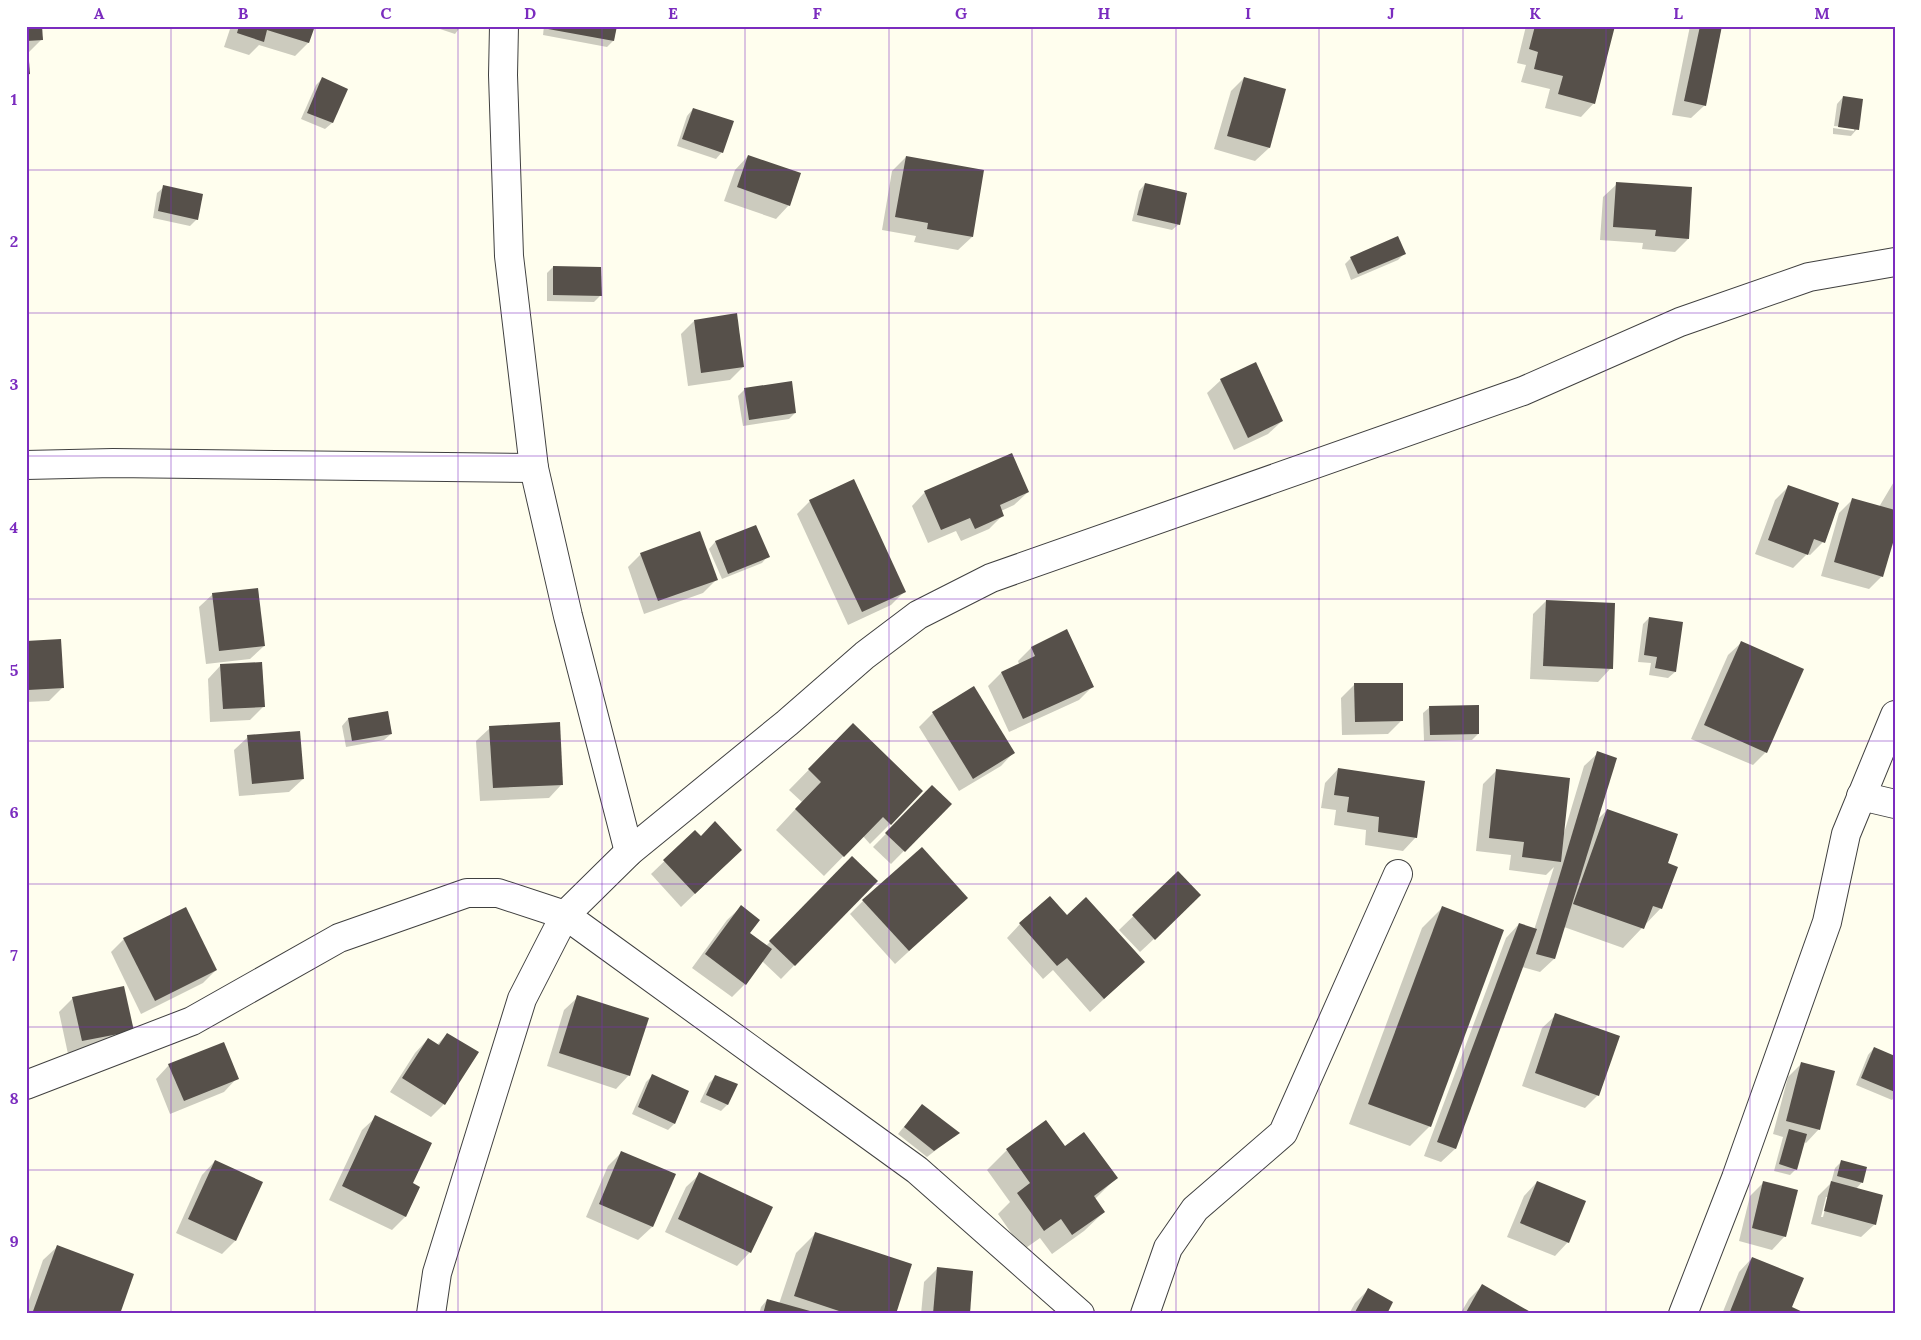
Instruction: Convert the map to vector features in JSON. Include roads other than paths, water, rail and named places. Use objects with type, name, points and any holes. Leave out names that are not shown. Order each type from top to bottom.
[{"type":"street","points":[[504,26],[503,75],[508,256],[534,468],[568,616],[630,852]]},
{"type":"street","points":[[431,1314],[437,1273],[522,999],[565,915],[630,852],[787,723],[865,655],[918,616],[991,578],[1523,391],[1680,322],[1809,277],[1895,262]]},
{"type":"street","points":[[26,465],[113,463],[534,468]]},
{"type":"street","points":[[1683,1314],[1736,1178],[1824,931],[1846,834],[1895,715]]},
{"type":"street","points":[[1862,796],[1895,804]]},
{"type":"street","points":[[1146,1314],[1168,1248],[1195,1209],[1284,1133],[1398,874]]},
{"type":"street","points":[[26,1085],[192,1021],[339,938],[467,893],[498,893],[565,915],[917,1170],[1080,1314]]}]
